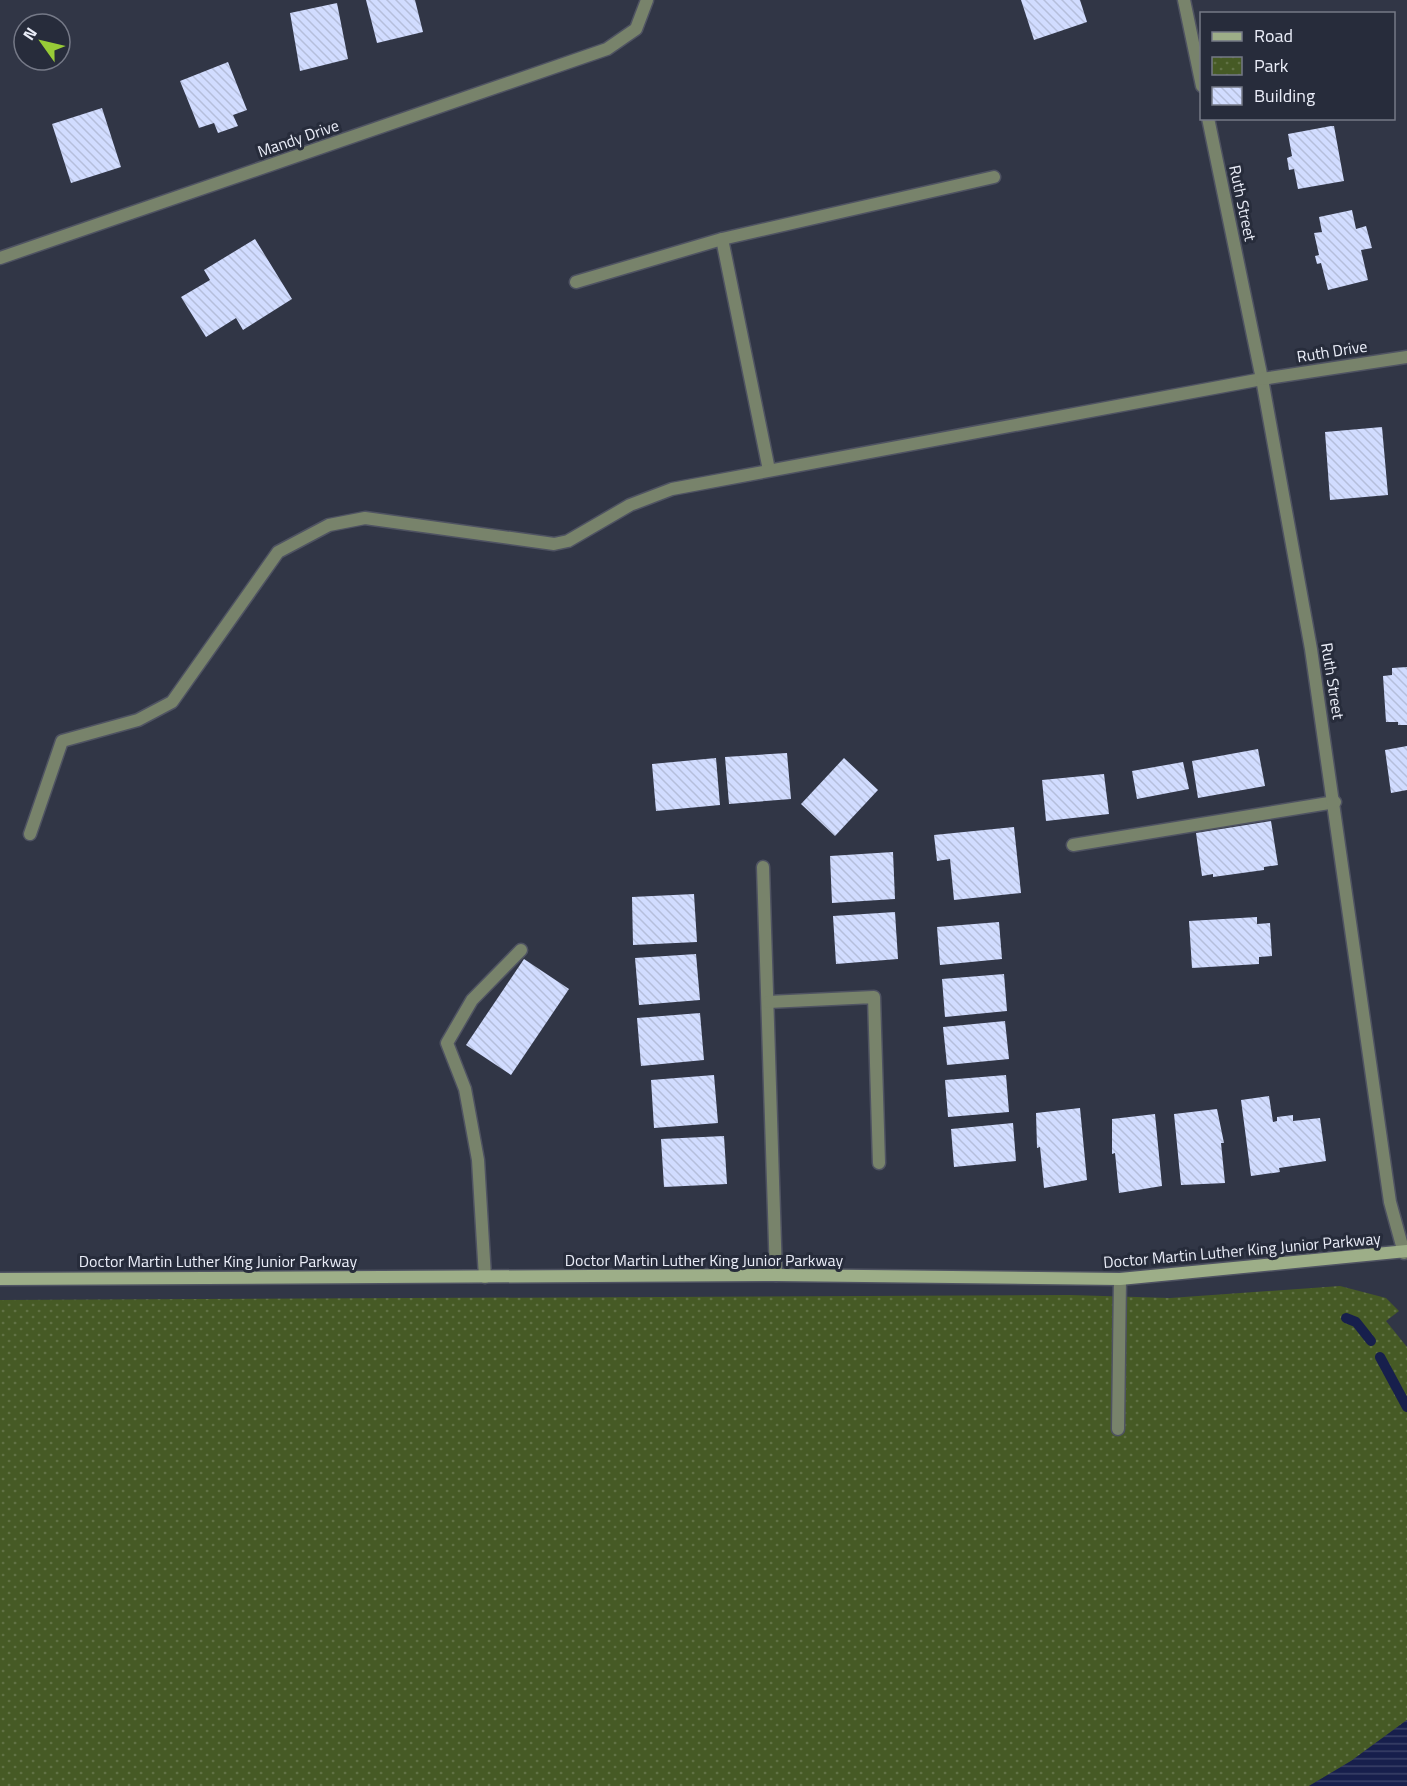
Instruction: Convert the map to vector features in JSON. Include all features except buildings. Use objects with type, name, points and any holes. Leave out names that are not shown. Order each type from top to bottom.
[{"type":"main road","name":"Doctor Martin Luther King Junior Parkway","points":[[0,1279],[776,1275],[1120,1279],[1405,1252]]},
{"type":"street","name":"Mandy Drive","points":[[0,258],[607,49],[636,29],[647,0]]},
{"type":"street","points":[[1184,0],[1200,76]]},
{"type":"street","name":"Ruth Street","points":[[1208,120],[1262,379],[1311,649],[1335,802],[1358,988],[1390,1202],[1405,1252]]},
{"type":"street","points":[[576,282],[722,239],[994,177]]},
{"type":"street","points":[[722,239],[769,470]]},
{"type":"street","name":"Ruth Drive","points":[[30,834],[62,741],[138,720],[172,702],[278,552],[302,537],[329,525],[366,518],[554,544],[568,541],[630,505],[672,489],[1262,379],[1407,357]]},
{"type":"street","points":[[1073,845],[1335,802]]},
{"type":"street","points":[[763,867],[776,1275]]},
{"type":"street","points":[[485,1276],[478,1160],[465,1089],[447,1043],[472,1000],[521,950]]},
{"type":"street","points":[[768,1002],[874,997],[879,1163]]},
{"type":"street","points":[[1118,1429],[1120,1279]]},
{"type":"green space","points":[[1340,1286],[1386,1298],[1399,1311],[1386,1321],[1407,1347],[1407,1720],[1351,1761],[1309,1786],[0,1786],[0,1300],[1070,1295],[1170,1298]]},
{"type":"water","points":[[1407,1720],[1407,1786],[1309,1786],[1351,1761]]},
{"type":"waterway","points":[[1346,1318],[1356,1322],[1371,1341]]},
{"type":"waterway","points":[[1380,1357],[1407,1407]]}]
